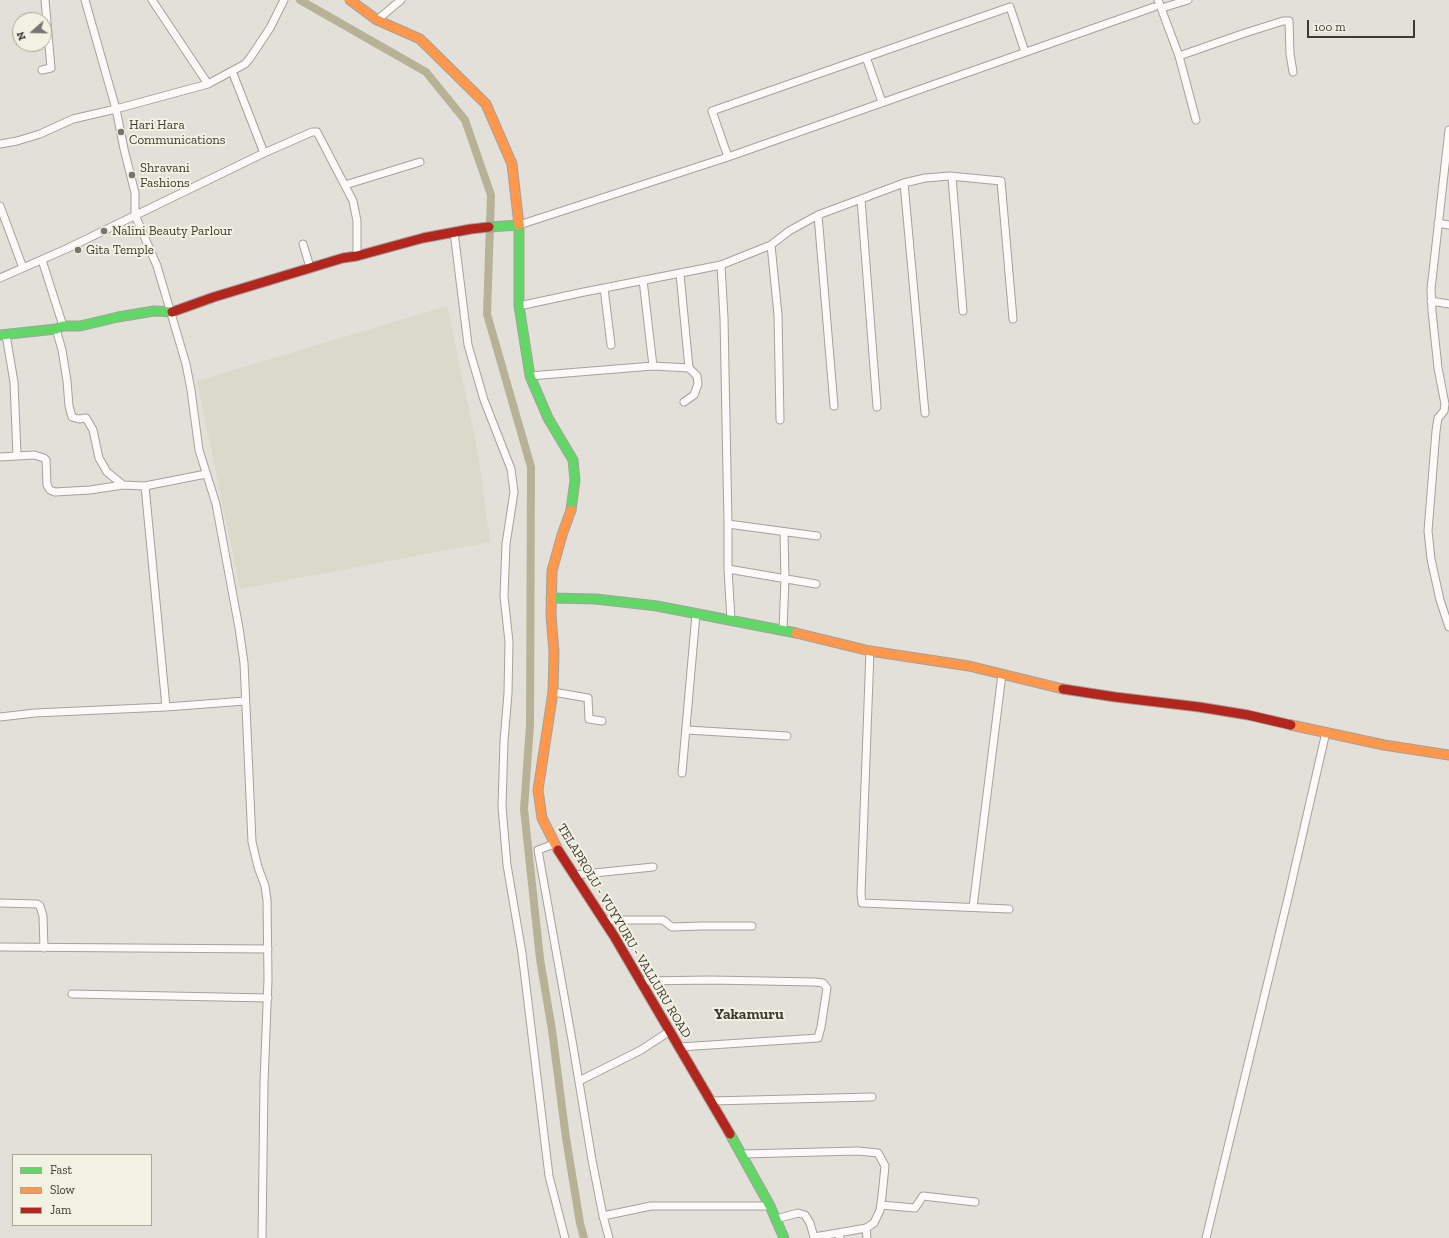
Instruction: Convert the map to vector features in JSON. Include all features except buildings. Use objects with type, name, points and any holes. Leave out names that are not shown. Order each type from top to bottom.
[{"type":"main road","name":"TELAPROLU - VUYYURU - VALLURU ROAD","points":[[350,0],[376,20],[420,39],[486,104],[512,164],[519,225],[519,306],[530,376],[548,418],[573,460],[575,480],[573,501],[569,518],[562,535],[552,571],[551,598],[554,652],[553,692],[538,790],[542,818],[554,844],[605,920],[642,981],[742,1154],[770,1206],[784,1238]]},
{"type":"main road","points":[[3,335],[60,327],[80,326],[118,317],[154,311],[170,312],[310,267],[423,238],[471,229],[519,225]]},
{"type":"main road","points":[[551,598],[596,599],[628,602],[731,620],[782,630],[870,651],[969,666],[1059,688],[1248,715],[1384,744],[1449,755]]},
{"type":"street","points":[[42,70],[52,68],[45,0]]},
{"type":"street","points":[[85,0],[116,109],[135,193],[135,216],[157,266],[186,364],[199,450],[216,504],[228,564],[244,663],[252,842],[268,900],[268,998],[264,1083],[262,1238]]},
{"type":"street","points":[[152,0],[208,84]]},
{"type":"street","points":[[0,144],[17,141],[40,134],[73,119],[208,84],[245,64],[270,28],[284,0]]},
{"type":"street","points":[[376,20],[401,0]]},
{"type":"street","points":[[1158,0],[1158,8],[1179,56],[1196,120]]},
{"type":"street","points":[[519,225],[728,157],[1025,52],[1158,8],[1188,0]]},
{"type":"street","points":[[728,157],[712,111],[866,57],[1009,4],[1025,52]]},
{"type":"street","points":[[1179,56],[1283,20],[1289,21],[1290,54],[1293,72]]},
{"type":"street","points":[[866,57],[882,102]]},
{"type":"street","points":[[232,71],[264,153]]},
{"type":"street","points":[[1449,130],[1448,156],[1438,223],[1431,289],[1438,368],[1447,404],[1444,411],[1438,418],[1436,431],[1428,531],[1431,559],[1440,600],[1449,627]]},
{"type":"street","points":[[0,278],[42,260],[264,153],[312,132],[316,132],[353,201],[357,221],[357,256]]},
{"type":"street","points":[[345,185],[420,162]]},
{"type":"street","points":[[952,177],[963,311]]},
{"type":"street","points":[[519,306],[721,265],[771,245],[789,231],[818,215],[904,183],[925,178],[952,177],[1002,181],[1013,319]]},
{"type":"street","points":[[904,183],[925,413]]},
{"type":"street","points":[[861,199],[877,407]]},
{"type":"street","points":[[0,206],[23,268]]},
{"type":"street","points":[[818,215],[834,406]]},
{"type":"street","points":[[1438,223],[1449,225]]},
{"type":"street","points":[[454,232],[468,345],[484,400],[511,469],[514,492],[506,544],[504,596],[509,642],[502,807],[507,865],[522,953],[549,1176],[565,1238]]},
{"type":"street","points":[[303,244],[310,267]]},
{"type":"street","points":[[771,245],[778,315],[780,420]]},
{"type":"street","points":[[42,260],[60,327],[69,406],[72,417],[79,419],[86,418],[93,430],[99,458],[107,472],[123,485]]},
{"type":"street","points":[[721,265],[724,318],[728,569],[731,620]]},
{"type":"street","points":[[680,274],[689,368],[697,376],[698,384],[694,395],[684,402]]},
{"type":"street","points":[[643,280],[653,366]]},
{"type":"street","points":[[604,288],[611,346]]},
{"type":"street","points":[[1431,301],[1449,304]]},
{"type":"street","points":[[3,335],[14,382],[17,455]]},
{"type":"street","points":[[530,376],[653,366],[689,368]]},
{"type":"street","points":[[0,457],[34,455],[44,458],[46,460],[47,485],[52,491],[90,490],[123,485],[145,486],[206,474]]},
{"type":"street","points":[[145,486],[166,707]]},
{"type":"street","points":[[728,524],[817,536]]},
{"type":"street","points":[[782,630],[785,579],[784,532]]},
{"type":"street","points":[[728,569],[816,584]]},
{"type":"street","points":[[682,773],[687,730],[696,614]]},
{"type":"street","points":[[870,651],[861,894],[862,902],[1009,909]]},
{"type":"street","points":[[973,908],[1002,674]]},
{"type":"street","points":[[553,692],[588,698],[589,719],[602,721]]},
{"type":"street","points":[[0,717],[35,712],[166,707],[246,701]]},
{"type":"street","points":[[687,730],[787,736]]},
{"type":"street","points":[[1206,1238],[1288,898],[1326,732]]},
{"type":"street","points":[[554,844],[538,850],[592,1160],[609,1238]]},
{"type":"street","points":[[575,875],[653,868]]},
{"type":"street","points":[[0,903],[37,904],[40,906],[43,916],[44,948]]},
{"type":"street","points":[[605,920],[663,920],[672,927],[752,926]]},
{"type":"street","points":[[0,947],[268,949]]},
{"type":"street","points":[[642,981],[711,980],[815,982],[823,983],[827,988],[818,1038],[680,1047]]},
{"type":"street","points":[[72,994],[268,998]]},
{"type":"street","points":[[579,1081],[641,1050],[670,1031]]},
{"type":"street","points":[[711,1101],[872,1098]]},
{"type":"street","points":[[742,1154],[858,1151],[878,1153],[885,1166],[881,1205],[874,1223],[866,1228],[839,1235],[814,1237],[806,1215],[798,1213],[776,1219]]},
{"type":"street","points":[[881,1205],[915,1208],[923,1196],[974,1202]]},
{"type":"street","points":[[603,1216],[651,1206],[770,1206]]},
{"type":"street","points":[[866,1228],[867,1238]]},
{"type":"shaded area","points":[[447,306],[478,452],[490,542],[240,589],[197,381]]},
{"type":"waterway","points":[[300,0],[426,72],[465,120],[491,195],[487,314],[531,467],[530,725],[524,809],[540,959],[552,1030],[566,1138],[580,1223],[584,1238]]},
{"type":"traffic: fast","points":[[489,227],[519,225],[519,306],[530,376],[548,418],[573,460],[575,480],[571,510]]},
{"type":"traffic: fast","points":[[0,335],[56,329],[63,326],[80,326],[118,317],[154,311],[172,312]]},
{"type":"traffic: fast","points":[[551,598],[596,599],[657,606],[796,633]]},
{"type":"traffic: fast","points":[[730,1134],[770,1206],[784,1238]]},
{"type":"traffic: slow","points":[[350,0],[377,20],[420,39],[486,104],[512,164],[519,225]]},
{"type":"traffic: slow","points":[[558,850],[542,818],[538,790],[553,692],[554,652],[551,615],[552,571],[571,510]]},
{"type":"traffic: slow","points":[[796,633],[870,651],[969,666],[1063,689]]},
{"type":"traffic: slow","points":[[1291,725],[1384,745],[1449,755]]},
{"type":"traffic: jam","points":[[172,312],[214,297],[343,258],[357,256],[423,238],[489,227]]},
{"type":"traffic: jam","points":[[1063,689],[1199,707],[1248,715],[1291,725]]},
{"type":"traffic: jam","points":[[558,850],[614,936],[730,1134]]},
{"type":"place","name":"Hari Hara Communications","points":[[121,132]]},
{"type":"place","name":"Shravani Fashions","points":[[132,175]]},
{"type":"place","name":"Nalini Beauty Parlour","points":[[104,231]]},
{"type":"place","name":"Gita Temple","points":[[78,250]]},
{"type":"district","name":"Yakamuru","points":[[749,1015]]}]
